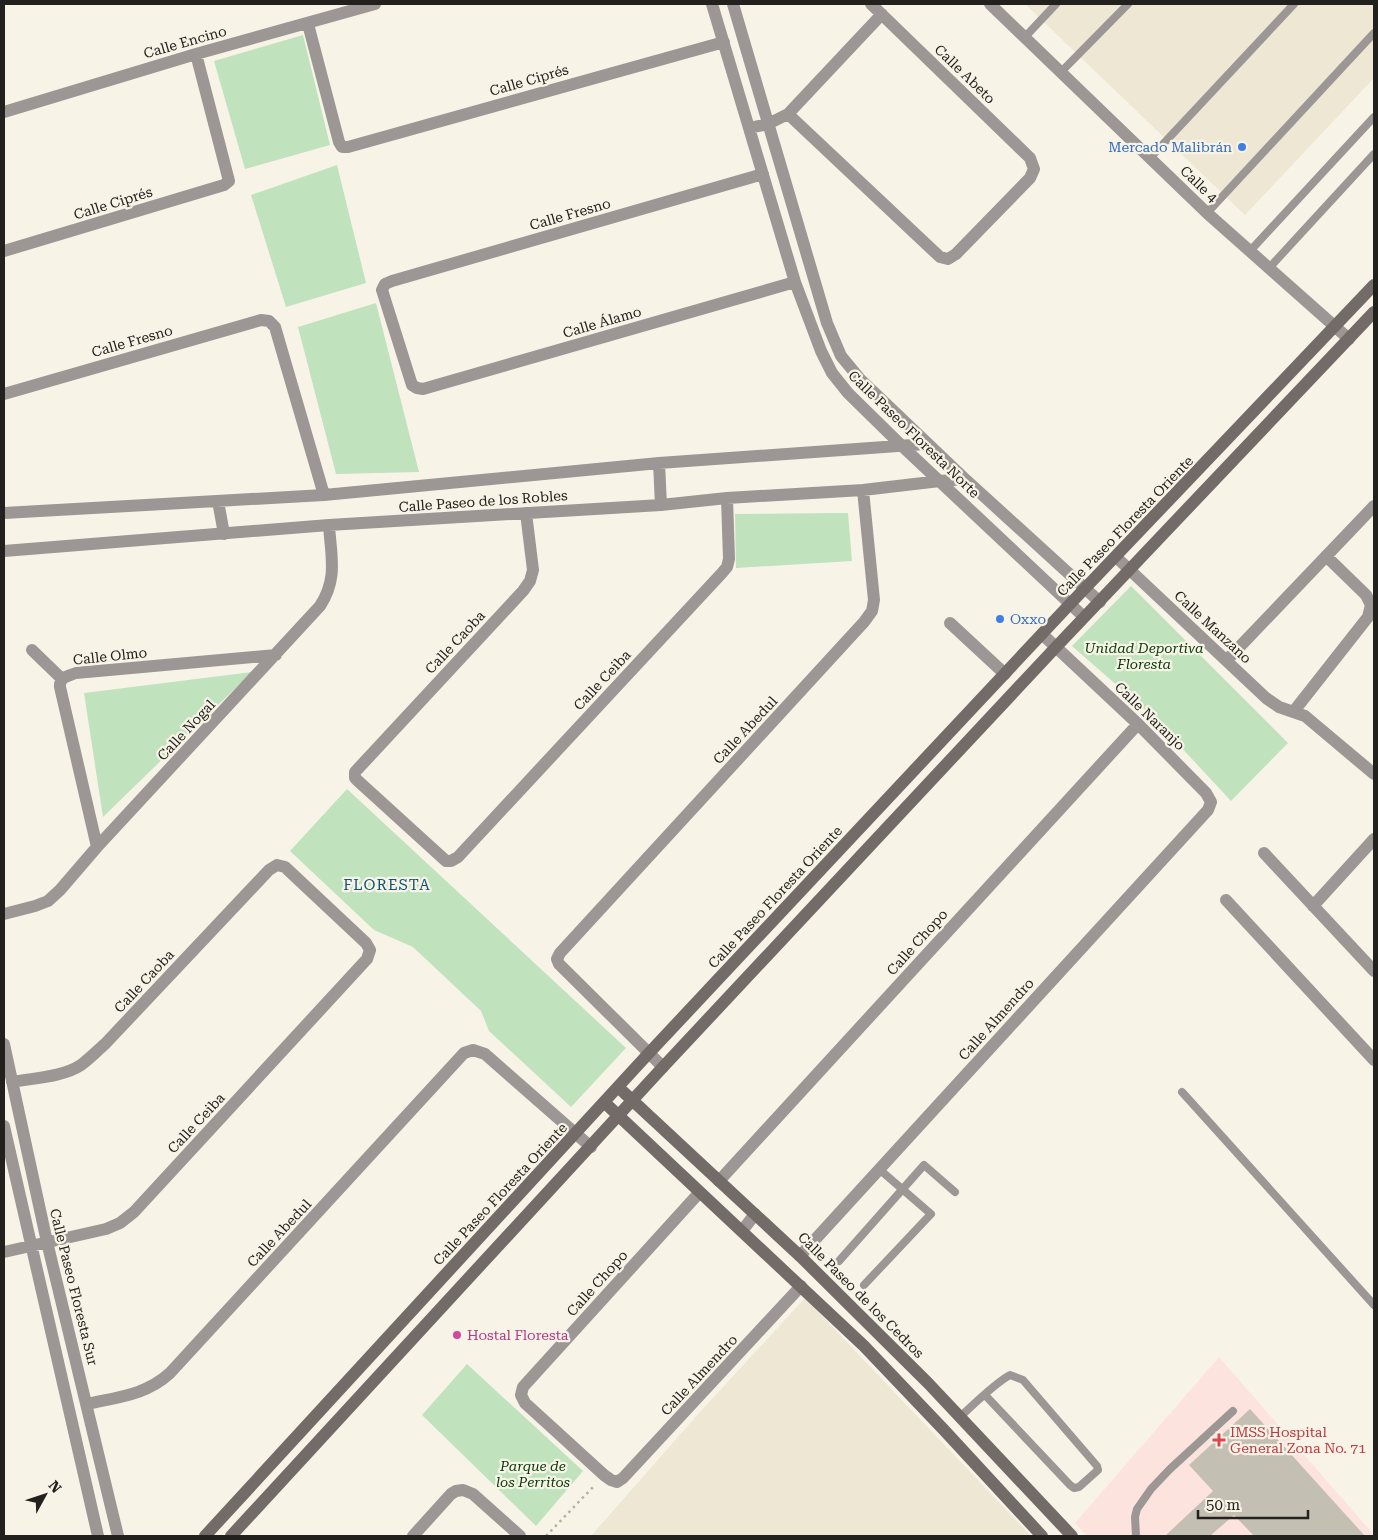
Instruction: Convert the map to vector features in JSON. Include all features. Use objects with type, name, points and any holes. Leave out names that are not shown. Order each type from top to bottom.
[{"type":"main road","name":"Calle Paseo Floresta Oriente","points":[[205,1536],[649,1053],[1070,604],[1374,285]]},
{"type":"main road","points":[[231,1536],[663,1067],[1084,617],[1374,312]]},
{"type":"main road","points":[[796,896],[810,910]]},
{"type":"main road","name":"Calle Paseo de los Cedros","points":[[618,1087],[800,1256],[928,1383],[1072,1536]]},
{"type":"main road","points":[[604,1102],[864,1346],[1042,1536]]},
{"type":"main road","points":[[354,1374],[369,1387]]},
{"type":"street","name":"Calle Encino","points":[[4,112],[196,54],[375,4]]},
{"type":"street","name":"Calle Paseo Floresta Norte","points":[[712,4],[795,282],[821,351],[832,373],[848,393],[902,446],[1084,617]]},
{"type":"street","name":"Calle Paseo Floresta Norte","points":[[733,4],[827,323],[841,356],[860,379],[926,444],[1100,602]]},
{"type":"street","name":"Calle Abeto","points":[[788,114],[940,257],[948,259],[956,254],[1030,178],[1034,169],[1030,158],[871,4]]},
{"type":"street","name":"Calle 4","points":[[990,4],[1207,213],[1349,339]]},
{"type":"street","points":[[749,128],[768,124],[788,114],[882,14]]},
{"type":"street","name":"Calle Ciprés","points":[[308,24],[339,142],[342,147],[348,147],[724,42]]},
{"type":"street","name":"Calle Ciprés","points":[[4,251],[224,185],[229,181],[196,54]]},
{"type":"street","name":"Calle Fresno","points":[[416,388],[412,384],[382,290],[385,284],[763,174]]},
{"type":"street","name":"Calle Álamo","points":[[416,388],[433,386],[795,282]]},
{"type":"street","name":"Calle Fresno","points":[[4,394],[261,320],[269,321],[275,327],[324,495]]},
{"type":"street","name":"Calle Paseo de los Robles","points":[[4,513],[324,495],[658,463],[926,444]]},
{"type":"street","points":[[658,463],[661,505]]},
{"type":"street","name":"Calle Paseo de los Robles","points":[[4,551],[329,525],[661,505],[727,498],[863,490],[964,479]]},
{"type":"street","name":"Calle Abedul","points":[[649,1053],[559,964],[558,959],[560,954],[872,611],[874,600],[863,490]]},
{"type":"street","name":"Calle Ceiba","points":[[354,775],[357,780],[446,861],[451,861],[458,857],[727,567],[729,559],[727,498]]},
{"type":"street","points":[[218,501],[224,534]]},
{"type":"street","points":[[1227,660],[1374,506]]},
{"type":"street","name":"Calle Caoba","points":[[354,775],[523,591],[530,581],[534,570],[526,513]]},
{"type":"street","name":"Calle Nogal","points":[[4,914],[48,901],[60,890],[97,847],[276,656],[320,606],[328,594],[331,582],[329,525]]},
{"type":"street","points":[[1294,711],[1368,616],[1371,605],[1366,595],[1326,556]]},
{"type":"street","name":"Calle Manzano","points":[[1116,557],[1273,703],[1305,716],[1374,774]]},
{"type":"street","points":[[950,623],[1005,674]]},
{"type":"street","name":"Calle Naranjo","points":[[1042,634],[1138,724],[1206,793],[1211,802]]},
{"type":"street","points":[[32,650],[62,679]]},
{"type":"street","name":"Calle Olmo","points":[[97,847],[60,687],[62,679],[76,673],[276,656]]},
{"type":"street","name":"Calle Chopo","points":[[719,1181],[1138,724]]},
{"type":"street","name":"Calle Almendro","points":[[800,1256],[1208,810],[1211,802]]},
{"type":"street","points":[[1313,906],[1374,839]]},
{"type":"street","points":[[1264,853],[1374,971]]},
{"type":"street","name":"Calle Caoba","points":[[12,1082],[63,1073],[80,1066],[89,1059],[269,870],[277,865],[285,867],[366,943],[370,950]]},
{"type":"street","points":[[1226,900],[1374,1060]]},
{"type":"street","name":"Calle Ceiba","points":[[4,1252],[106,1229],[120,1223],[134,1212],[367,959],[370,950]]},
{"type":"street","name":"Calle Paseo Floresta Sur","points":[[4,1044],[47,1242],[118,1536]]},
{"type":"street","name":"Calle Abedul","points":[[87,1404],[145,1390],[160,1383],[464,1053],[474,1050],[485,1054],[576,1134]]},
{"type":"street","points":[[649,1053],[663,1067]]},
{"type":"street","points":[[4,1126],[98,1536]]},
{"type":"street","points":[[576,1134],[590,1147]]},
{"type":"street","name":"Calle Chopo","points":[[604,1475],[525,1403],[521,1395],[523,1387],[699,1193]]},
{"type":"street","points":[[742,1231],[755,1214]]},
{"type":"street","name":"Calle Almendro","points":[[604,1475],[610,1480],[617,1482],[623,1478],[801,1286]]},
{"type":"street","points":[[413,1536],[452,1494],[463,1490],[474,1494],[520,1536]]},
{"type":"lane","points":[[1025,37],[1056,4]]},
{"type":"lane","points":[[1061,72],[1128,4]]},
{"type":"lane","points":[[1150,158],[1294,4]]},
{"type":"lane","points":[[1207,213],[1374,33]]},
{"type":"lane","points":[[1250,251],[1374,117]]},
{"type":"lane","points":[[1270,267],[1374,154]]},
{"type":"lane","points":[[1182,1092],[1374,1305]]},
{"type":"lane","points":[[839,1261],[924,1165],[955,1192]]},
{"type":"lane","points":[[864,1285],[931,1214],[879,1169]]},
{"type":"lane","points":[[960,1417],[985,1395],[1010,1375],[1023,1380],[1097,1466],[1098,1470],[1079,1487],[1074,1488],[985,1395]]},
{"type":"lane","points":[[1136,1536],[1135,1517],[1137,1509],[1151,1490],[1170,1469],[1233,1411]]},
{"type":"path","points":[[546,1536],[604,1475]]},
{"type":"shaded area","name":"Mercado Malibrán","points":[[1025,4],[1374,4],[1374,78],[1245,215]]},
{"type":"shaded area","points":[[805,1298],[1031,1536],[591,1536],[699,1413]]},
{"type":"shaded area","name":"IMSS Hospital General Zona No. 71","points":[[1219,1357],[1374,1536],[1087,1536],[1075,1523]]},
{"type":"green space","points":[[303,35],[330,145],[245,169],[214,61]]},
{"type":"green space","points":[[337,165],[366,283],[286,307],[251,195]]},
{"type":"green space","points":[[376,303],[419,472],[336,474],[298,327]]},
{"type":"green space","points":[[848,513],[852,561],[736,568],[735,514]]},
{"type":"green space","name":"Unidad Deportiva Floresta","points":[[1131,586],[1288,743],[1231,801],[1152,716],[1072,646]]},
{"type":"green space","points":[[252,672],[103,817],[84,693]]},
{"type":"green space","points":[[347,789],[626,1048],[571,1107],[489,1031],[481,1011],[413,947],[374,930],[290,851]]},
{"type":"green space","name":"Parque de los Perritos","points":[[467,1364],[583,1471],[536,1526],[422,1415]]},
{"type":"building","points":[[1250,1409],[1365,1536],[1254,1536],[1234,1515],[1210,1536],[1165,1536],[1213,1491],[1189,1465]]},
{"type":"place","name":"Mercado Malibrán","points":[[1242,147]]},
{"type":"place","name":"Oxxo","points":[[1000,619]]},
{"type":"place","name":"Hostal Floresta","points":[[457,1335]]},
{"type":"place","name":"IMSS Hospital General Zona No. 71","points":[[1219,1440]]},
{"type":"district","name":"FLORESTA","points":[[387,885]]}]
